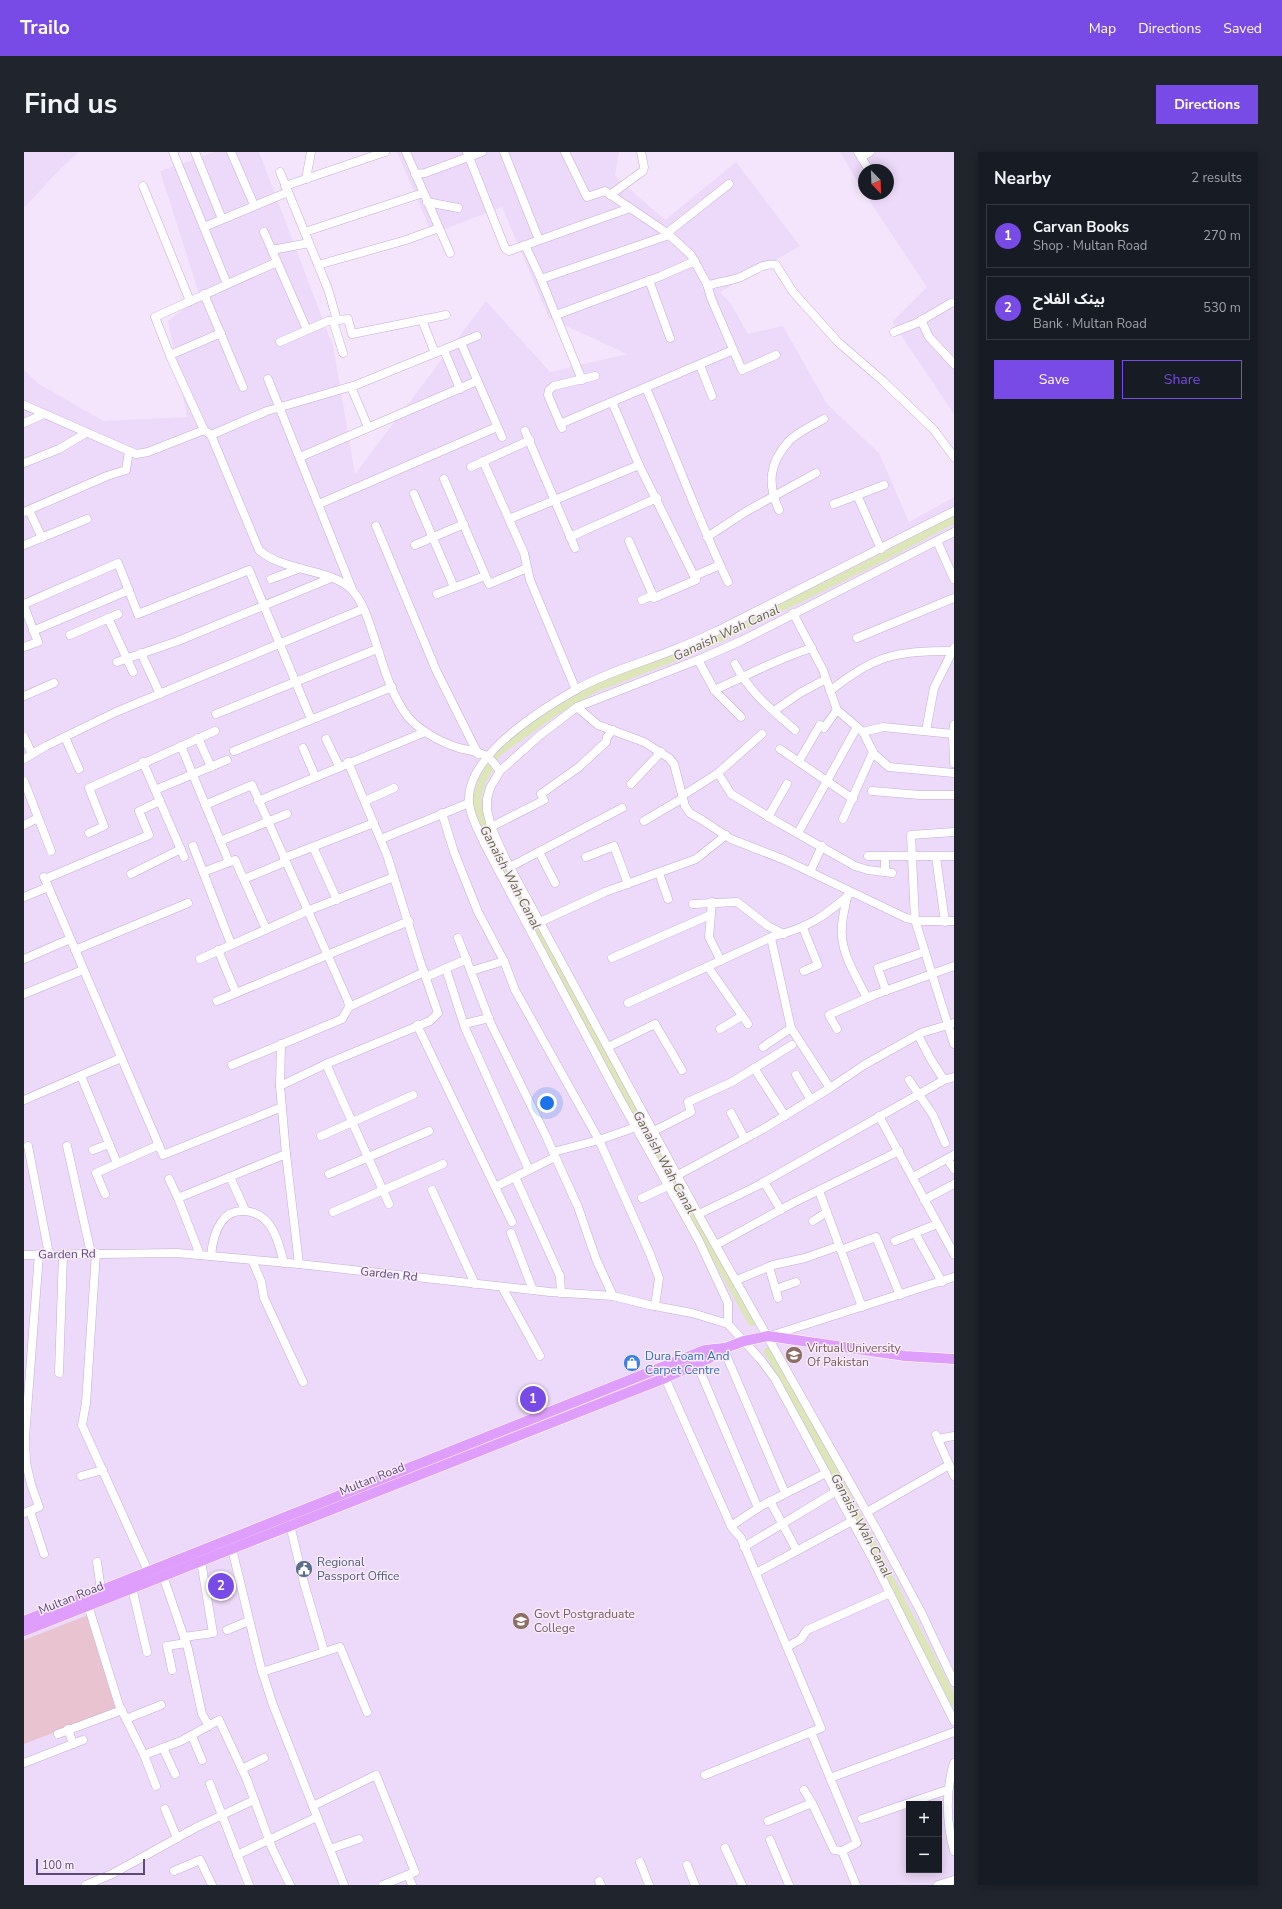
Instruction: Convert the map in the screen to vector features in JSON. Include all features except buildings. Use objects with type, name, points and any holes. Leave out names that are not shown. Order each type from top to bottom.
[{"type":"main road","name":"Multan Road","points":[[24,1631],[665,1378],[697,1364],[726,1348],[744,1341],[768,1336],[905,1356],[954,1359]]},
{"type":"main road","name":"Multan Road","points":[[24,1621],[704,1350],[726,1348]]},
{"type":"street","points":[[173,152],[227,284]]},
{"type":"street","points":[[195,152],[222,219]]},
{"type":"street","points":[[231,152],[254,205]]},
{"type":"street","points":[[306,179],[311,152]]},
{"type":"street","points":[[204,226],[254,205],[306,179],[385,152]]},
{"type":"street","points":[[406,152],[450,253]]},
{"type":"street","points":[[415,174],[425,173],[468,154],[482,152]]},
{"type":"street","points":[[504,152],[539,240]]},
{"type":"street","points":[[565,152],[587,197],[605,191],[668,234],[695,261],[707,284],[711,298],[742,370],[776,356]]},
{"type":"street","points":[[610,195],[643,171],[644,167],[641,152]]},
{"type":"street","points":[[866,164],[860,154],[870,152]]},
{"type":"street","points":[[468,154],[505,248],[509,251],[630,208]]},
{"type":"street","points":[[280,172],[318,265],[335,320],[343,353]]},
{"type":"street","points":[[541,279],[668,234],[729,184]]},
{"type":"street","points":[[143,186],[190,301]]},
{"type":"street","points":[[305,232],[423,193]]},
{"type":"street","points":[[427,202],[458,208]]},
{"type":"street","points":[[318,265],[406,240],[439,228]]},
{"type":"street","points":[[264,232],[307,330]]},
{"type":"street","points":[[272,250],[309,243]]},
{"type":"street","points":[[525,245],[541,279],[582,380]]},
{"type":"street","points":[[556,315],[695,261]]},
{"type":"street","points":[[277,262],[155,317],[170,355],[204,430],[211,436],[259,550],[264,554],[298,568],[340,581],[352,590]]},
{"type":"street","points":[[707,284],[710,285],[739,278],[761,267],[770,264],[776,265],[793,292],[838,342],[883,381],[934,430],[954,457]]},
{"type":"street","points":[[649,280],[670,338]]},
{"type":"street","points":[[204,294],[243,387]]},
{"type":"street","points":[[894,332],[921,320],[951,303]]},
{"type":"street","points":[[280,342],[335,320],[348,319],[352,334],[446,316]]},
{"type":"street","points":[[422,320],[435,353]]},
{"type":"street","points":[[921,320],[929,337],[954,364]]},
{"type":"street","points":[[170,355],[220,333]]},
{"type":"street","points":[[211,436],[279,407],[351,387],[476,336]]},
{"type":"street","points":[[461,343],[502,437]]},
{"type":"street","points":[[444,350],[460,388]]},
{"type":"street","points":[[595,376],[554,386],[549,390],[548,395],[561,426],[612,402],[733,350]]},
{"type":"street","points":[[700,365],[712,396]]},
{"type":"street","points":[[268,379],[352,590],[364,609],[398,703],[415,725],[425,732],[458,748],[488,757],[500,771]]},
{"type":"street","points":[[300,457],[477,381]]},
{"type":"street","points":[[351,387],[368,427]]},
{"type":"street","points":[[646,388],[676,457],[707,537],[728,582]]},
{"type":"street","points":[[612,402],[639,465],[657,498],[696,580],[654,598],[629,540]]},
{"type":"street","points":[[24,405],[136,454],[148,452],[204,430]]},
{"type":"street","points":[[24,423],[44,414]]},
{"type":"street","points":[[779,510],[773,497],[770,478],[779,455],[790,440],[824,418]]},
{"type":"street","points":[[319,504],[497,427]]},
{"type":"street","points":[[525,431],[575,548]]},
{"type":"street","points":[[24,463],[59,449],[86,432]]},
{"type":"street","points":[[471,466],[530,440]]},
{"type":"street","points":[[42,538],[26,511],[107,476],[126,470],[130,451]]},
{"type":"street","points":[[483,461],[524,553],[530,580],[576,690]]},
{"type":"street","points":[[509,519],[639,465]]},
{"type":"street","points":[[707,537],[747,511],[816,474]]},
{"type":"street","points":[[444,479],[489,584],[527,568]]},
{"type":"street","points":[[834,504],[884,485]]},
{"type":"street","points":[[414,494],[454,587]]},
{"type":"street","points":[[857,495],[881,549]]},
{"type":"street","points":[[570,537],[657,498]]},
{"type":"street","points":[[728,1324],[728,1303],[719,1281],[670,1185],[636,1127],[485,846],[469,803],[470,789],[476,772],[488,757],[533,717],[576,690],[614,672],[686,645],[881,549],[954,511]]},
{"type":"street","points":[[24,545],[87,519]]},
{"type":"street","points":[[415,545],[464,524]]},
{"type":"street","points":[[376,526],[436,670],[478,754]]},
{"type":"street","points":[[954,532],[740,641],[698,660],[577,707],[539,736],[500,771],[490,788],[487,800],[491,827],[510,867],[716,1245],[867,1512],[921,1612],[954,1682]]},
{"type":"street","points":[[937,541],[954,579]]},
{"type":"street","points":[[24,647],[38,642],[24,605],[118,563],[138,614],[249,570],[311,719]]},
{"type":"street","points":[[694,576],[720,565]]},
{"type":"street","points":[[271,579],[298,568]]},
{"type":"street","points":[[437,594],[485,576]]},
{"type":"street","points":[[117,662],[178,641],[331,578]]},
{"type":"street","points":[[33,631],[129,590]]},
{"type":"street","points":[[642,600],[653,595]]},
{"type":"street","points":[[857,638],[954,598]]},
{"type":"street","points":[[24,759],[116,712],[364,609]]},
{"type":"street","points":[[793,613],[812,648],[826,679],[837,710],[860,730],[874,752],[889,768],[954,773]]},
{"type":"street","points":[[70,635],[118,614]]},
{"type":"street","points":[[108,618],[133,672]]},
{"type":"street","points":[[216,714],[377,648]]},
{"type":"street","points":[[714,690],[743,678],[775,661],[812,648]]},
{"type":"street","points":[[830,691],[864,666],[882,658],[917,651],[953,649],[934,688],[926,731]]},
{"type":"street","points":[[141,653],[160,694]]},
{"type":"street","points":[[698,660],[714,690],[741,717]]},
{"type":"street","points":[[735,664],[743,678],[760,699],[795,730]]},
{"type":"street","points":[[774,711],[800,693],[826,679]]},
{"type":"street","points":[[24,696],[54,683]]},
{"type":"street","points":[[234,751],[392,687]]},
{"type":"street","points":[[577,707],[598,725],[644,742],[661,752],[674,764],[685,806],[690,813],[726,835],[810,872],[849,895],[887,907],[906,918],[945,922],[954,921]]},
{"type":"street","points":[[798,761],[820,725],[824,728],[837,710]]},
{"type":"street","points":[[798,833],[828,780],[860,730],[883,727],[926,731],[953,729],[954,763]]},
{"type":"street","points":[[491,827],[544,800],[541,794],[579,767],[606,742],[607,737],[613,730]]},
{"type":"street","points":[[89,833],[104,826],[89,788],[143,762],[215,731]]},
{"type":"street","points":[[258,801],[338,766],[425,732]]},
{"type":"street","points":[[644,821],[718,773],[762,734]]},
{"type":"street","points":[[24,737],[32,754]]},
{"type":"street","points":[[65,737],[79,769]]},
{"type":"street","points":[[198,738],[211,767]]},
{"type":"street","points":[[326,739],[338,766]]},
{"type":"street","points":[[180,746],[228,862]]},
{"type":"street","points":[[303,748],[315,776]]},
{"type":"street","points":[[780,749],[854,799]]},
{"type":"street","points":[[631,784],[661,752]]},
{"type":"street","points":[[843,819],[854,799],[874,752]]},
{"type":"street","points":[[155,790],[227,760]]},
{"type":"street","points":[[143,762],[183,853]]},
{"type":"street","points":[[280,1086],[326,1064],[417,1025],[430,1021],[438,1013],[381,839],[348,762]]},
{"type":"street","points":[[718,773],[731,794],[768,817],[822,846],[855,866],[888,872],[885,856]]},
{"type":"street","points":[[24,781],[51,851]]},
{"type":"street","points":[[768,817],[787,784]]},
{"type":"street","points":[[205,805],[252,785],[348,1002],[348,1007],[342,1019],[232,1065]]},
{"type":"street","points":[[365,801],[394,788]]},
{"type":"street","points":[[872,791],[920,795],[954,794]]},
{"type":"street","points":[[24,897],[45,881],[149,835],[139,811],[160,801]]},
{"type":"street","points":[[381,839],[469,803]]},
{"type":"street","points":[[510,867],[540,852],[545,847],[622,808]]},
{"type":"street","points":[[442,813],[454,852],[478,912],[504,961],[515,990],[600,1140],[650,1254],[659,1278],[655,1306]]},
{"type":"street","points":[[220,841],[287,814]]},
{"type":"street","points":[[24,825],[38,818]]},
{"type":"street","points":[[244,879],[312,847],[374,823]]},
{"type":"street","points":[[954,832],[911,835],[915,920],[924,952],[951,1024],[954,1044]]},
{"type":"street","points":[[540,922],[605,892],[696,859],[726,835]]},
{"type":"street","points":[[586,857],[614,846],[628,884]]},
{"type":"street","points":[[810,872],[822,846]]},
{"type":"street","points":[[312,847],[337,900]]},
{"type":"street","points":[[131,874],[183,853],[195,850],[231,944]]},
{"type":"street","points":[[540,852],[555,883]]},
{"type":"street","points":[[868,856],[954,856]]},
{"type":"street","points":[[936,857],[945,922]]},
{"type":"street","points":[[203,872],[235,860],[266,929]]},
{"type":"street","points":[[658,873],[668,899]]},
{"type":"street","points":[[200,959],[266,929],[394,877]]},
{"type":"street","points":[[45,881],[163,1154],[282,1106]]},
{"type":"street","points":[[628,1003],[771,938],[803,928],[815,922],[849,895]]},
{"type":"street","points":[[849,895],[842,926],[844,946],[847,958],[866,998]]},
{"type":"street","points":[[712,902],[709,937],[720,961]]},
{"type":"street","points":[[693,904],[737,902],[768,926],[784,934]]},
{"type":"street","points":[[75,950],[188,903]]},
{"type":"street","points":[[612,958],[710,914]]},
{"type":"street","points":[[217,1001],[326,954],[408,921]]},
{"type":"street","points":[[803,928],[818,965],[804,970]]},
{"type":"street","points":[[458,938],[489,1018],[578,1207],[596,1259],[613,1296]]},
{"type":"street","points":[[771,938],[791,1028],[830,1088]]},
{"type":"street","points":[[24,959],[70,939]]},
{"type":"street","points":[[218,950],[236,992]]},
{"type":"street","points":[[886,991],[878,968],[924,952]]},
{"type":"street","points":[[348,1007],[425,975],[446,969],[467,959]]},
{"type":"street","points":[[472,972],[504,961]]},
{"type":"street","points":[[836,1029],[829,1015],[866,998],[954,966]]},
{"type":"street","points":[[708,967],[748,1024]]},
{"type":"street","points":[[446,969],[464,1024],[529,1170]]},
{"type":"street","points":[[24,994],[83,970]]},
{"type":"street","points":[[720,1029],[742,1016]]},
{"type":"street","points":[[464,1024],[489,1018]]},
{"type":"street","points":[[608,1047],[655,1024],[682,1070]]},
{"type":"street","points":[[678,1175],[745,1140],[811,1100],[864,1065],[918,1034],[951,1024]]},
{"type":"street","points":[[417,1025],[497,1186],[512,1222]]},
{"type":"street","points":[[763,1047],[791,1028]]},
{"type":"street","points":[[918,1034],[930,1058],[944,1080]]},
{"type":"street","points":[[772,1040],[781,1051]]},
{"type":"street","points":[[281,1044],[280,1086],[286,1154],[299,1264]]},
{"type":"street","points":[[654,1131],[691,1112],[688,1102],[732,1082],[792,1045]]},
{"type":"street","points":[[24,1100],[121,1058]]},
{"type":"street","points":[[326,1064],[389,1204]]},
{"type":"street","points":[[754,1068],[785,1116]]},
{"type":"street","points":[[796,1075],[811,1100]]},
{"type":"street","points":[[81,1076],[117,1163]]},
{"type":"street","points":[[699,1214],[764,1182],[920,1093],[944,1080],[954,1077]]},
{"type":"street","points":[[909,1080],[920,1093],[933,1115],[945,1143]]},
{"type":"street","points":[[321,1136],[413,1095]]},
{"type":"street","points":[[731,1113],[745,1140]]},
{"type":"street","points":[[879,1116],[954,1254]]},
{"type":"street","points":[[497,1186],[515,1178],[554,1155],[636,1127]]},
{"type":"street","points":[[329,1174],[429,1130]]},
{"type":"street","points":[[94,1150],[109,1144]]},
{"type":"street","points":[[105,1194],[96,1173],[159,1145]]},
{"type":"street","points":[[28,1146],[49,1254]]},
{"type":"street","points":[[67,1146],[93,1253],[86,1403],[82,1425],[148,1571]]},
{"type":"street","points":[[716,1245],[781,1210],[899,1151]]},
{"type":"street","points":[[178,1198],[286,1154]]},
{"type":"street","points":[[913,1177],[950,1157],[954,1170]]},
{"type":"street","points":[[333,1212],[443,1164]]},
{"type":"street","points":[[230,1177],[245,1210]]},
{"type":"street","points":[[515,1178],[560,1276],[561,1293]]},
{"type":"street","points":[[169,1179],[178,1198],[200,1256]]},
{"type":"street","points":[[764,1182],[781,1210]]},
{"type":"street","points":[[924,1200],[954,1184]]},
{"type":"street","points":[[642,1198],[670,1185]]},
{"type":"street","points":[[432,1190],[475,1284]]},
{"type":"street","points":[[819,1191],[862,1307]]},
{"type":"street","points":[[211,1256],[214,1235],[222,1220],[228,1216],[245,1210],[255,1213],[267,1222],[275,1233],[284,1263]]},
{"type":"street","points":[[813,1221],[827,1212]]},
{"type":"street","points":[[895,1240],[937,1224]]},
{"type":"street","points":[[511,1233],[533,1290]]},
{"type":"street","points":[[915,1233],[942,1282]]},
{"type":"street","points":[[737,1280],[769,1267],[876,1237],[900,1294]]},
{"type":"street","name":"Garden Rd","points":[[24,1255],[177,1253],[299,1264],[502,1287],[561,1293],[613,1296],[655,1306],[692,1312],[728,1324],[744,1341],[775,1380],[890,1593],[954,1721]]},
{"type":"street","points":[[39,1254],[25,1408],[24,1437],[26,1463],[39,1507],[27,1512],[44,1554]]},
{"type":"street","points":[[59,1373],[64,1254]]},
{"type":"street","points":[[252,1260],[261,1281],[264,1298],[303,1382]]},
{"type":"street","points":[[769,1267],[778,1298]]},
{"type":"street","points":[[768,1336],[954,1277]]},
{"type":"street","points":[[776,1289],[796,1282]]},
{"type":"street","points":[[502,1287],[540,1356]]},
{"type":"street","points":[[726,1348],[785,1493]]},
{"type":"street","points":[[697,1364],[758,1508]]},
{"type":"street","points":[[665,1378],[731,1526],[744,1547],[756,1573],[821,1728],[705,1775]]},
{"type":"street","points":[[867,1512],[952,1469],[937,1437],[954,1436]]},
{"type":"street","points":[[81,1476],[103,1470]]},
{"type":"street","points":[[731,1526],[770,1501],[826,1473]]},
{"type":"street","points":[[744,1547],[836,1492]]},
{"type":"street","points":[[770,1501],[797,1551]]},
{"type":"street","points":[[756,1573],[852,1521]]},
{"type":"street","points":[[290,1525],[304,1582],[324,1651]]},
{"type":"street","points":[[232,1549],[262,1672],[273,1705],[344,1885]]},
{"type":"street","points":[[172,1670],[167,1646],[213,1633],[200,1561]]},
{"type":"street","points":[[97,1562],[101,1590]]},
{"type":"street","points":[[163,1576],[185,1640],[202,1714],[209,1726]]},
{"type":"street","points":[[132,1588],[147,1652]]},
{"type":"street","points":[[787,1647],[801,1639],[807,1630],[890,1593]]},
{"type":"street","points":[[88,1605],[111,1682],[126,1719],[144,1755],[156,1786]]},
{"type":"street","points":[[227,1630],[249,1621]]},
{"type":"street","points":[[262,1672],[340,1647],[367,1712]]},
{"type":"street","points":[[126,1719],[161,1705]]},
{"type":"street","points":[[58,1734],[122,1710]]},
{"type":"street","points":[[144,1755],[192,1736],[219,1720],[242,1769],[269,1840],[290,1885]]},
{"type":"street","points":[[68,1729],[73,1744]]},
{"type":"street","points":[[804,1790],[812,1803],[834,1850],[842,1851],[857,1843],[811,1732]]},
{"type":"street","points":[[830,1778],[954,1732]]},
{"type":"street","points":[[192,1736],[202,1760]]},
{"type":"street","points":[[24,1763],[83,1740]]},
{"type":"street","points":[[164,1748],[175,1774]]},
{"type":"street","points":[[242,1769],[264,1758]]},
{"type":"street","points":[[954,1762],[947,1790],[949,1833],[954,1851]]},
{"type":"street","points":[[313,1806],[376,1775],[415,1872],[383,1885]]},
{"type":"street","points":[[210,1784],[249,1885]]},
{"type":"street","points":[[862,1819],[947,1790]]},
{"type":"street","points":[[86,1885],[112,1874],[177,1838],[254,1800]]},
{"type":"street","points":[[768,1821],[812,1803]]},
{"type":"street","points":[[165,1809],[177,1838]]},
{"type":"street","points":[[237,1855],[318,1817]]},
{"type":"street","points":[[330,1849],[359,1839]]},
{"type":"street","points":[[770,1840],[789,1885]]},
{"type":"street","points":[[725,1848],[742,1885]]},
{"type":"street","points":[[842,1851],[856,1885]]},
{"type":"street","points":[[174,1871],[200,1860],[212,1885]]},
{"type":"street","points":[[640,1862],[649,1885]]},
{"type":"street","points":[[687,1865],[695,1885]]},
{"type":"street","points":[[408,1875],[412,1885]]},
{"type":"street","points":[[938,1885],[954,1880]]},
{"type":"shaded area","points":[[24,152],[79,152],[60,169],[24,208]]},
{"type":"shaded area","points":[[215,152],[259,152],[333,346],[355,474],[486,301],[550,372],[627,354],[549,318],[502,207],[432,234],[397,152],[619,152],[615,176],[665,220],[736,162],[800,246],[720,292],[731,304],[748,334],[783,326],[827,404],[879,453],[909,522],[954,497],[954,1885],[24,1885],[24,370],[39,384],[103,421],[187,417],[168,321],[200,297],[160,171]]},
{"type":"shaded area","points":[[840,152],[954,152],[954,414],[892,322],[927,287],[869,200],[894,200],[894,164],[858,164],[858,183]]},
{"type":"shaded area","points":[[88,1615],[118,1708],[24,1744],[24,1640]]},
{"type":"waterway","name":"Ganaish Wah Canal","points":[[752,1322],[676,1185],[500,859],[480,818],[477,796],[482,781],[497,753],[554,712],[593,689],[708,644],[889,554],[954,519]]},
{"type":"waterway","name":"Ganaish Wah Canal","points":[[768,1351],[806,1418],[954,1702]]},
{"type":"place","name":"Virtual University Of Pakistan","points":[[794,1355]]},
{"type":"place","name":"Dura Foam And Carpet Centre","points":[[632,1363]]},
{"type":"place","name":"Carvan Books","points":[[533,1399]]},
{"type":"place","name":"Regional Passport Office","points":[[304,1569]]},
{"type":"place","name":"بینک الفلاح","points":[[221,1586]]},
{"type":"place","name":"Govt Postgraduate College","points":[[521,1621]]}]
